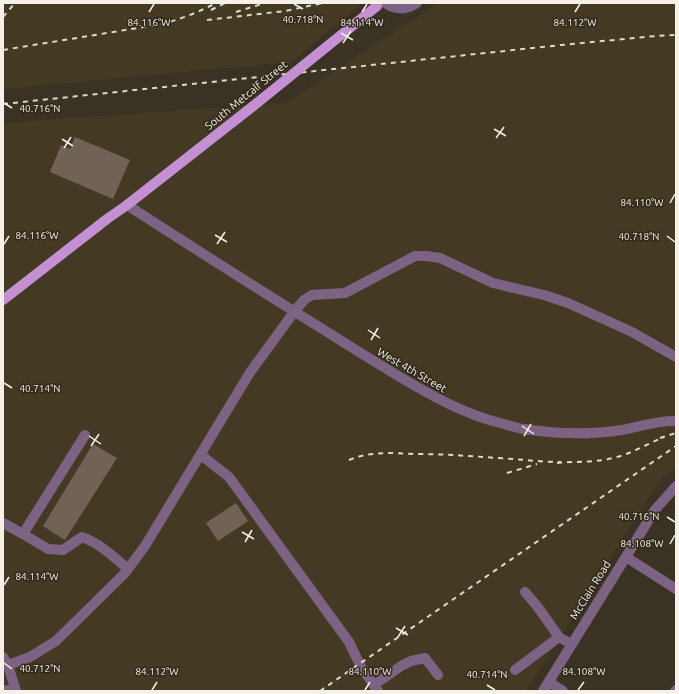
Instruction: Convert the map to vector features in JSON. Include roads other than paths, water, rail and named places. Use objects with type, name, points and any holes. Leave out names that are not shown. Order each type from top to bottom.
[{"type":"main road","name":"South Metcalf Street","points":[[3,300],[107,219],[127,206],[381,4]]},
{"type":"street","points":[[381,4],[398,9],[408,8],[417,3]]},
{"type":"street","name":"West 4th Street","points":[[127,206],[238,277],[426,393],[484,419],[522,429],[553,433],[598,433],[675,420]]},
{"type":"street","points":[[3,691],[15,689],[5,661],[30,657],[56,641],[125,573],[145,546],[249,374],[294,312],[304,300],[312,295],[345,292],[415,256],[440,258],[493,283],[544,295],[568,303],[632,332],[676,357]]},
{"type":"street","points":[[23,534],[85,435]]},
{"type":"street","points":[[201,455],[229,477],[349,642],[361,667],[376,688],[401,666],[411,661],[425,658],[438,675]]},
{"type":"street","name":"McClain Road","points":[[543,691],[654,511],[676,486]]},
{"type":"street","points":[[3,523],[48,549],[63,550],[82,537],[89,540],[115,558],[128,569]]},
{"type":"street","points":[[626,557],[675,587]]},
{"type":"street","points":[[525,592],[559,637],[572,644]]},
{"type":"street","points":[[514,670],[559,637]]},
{"type":"street","points":[[549,682],[563,691]]},
{"type":"railway","points":[[3,17],[15,3]]},
{"type":"railway","points":[[3,50],[162,24],[190,15],[216,3]]},
{"type":"railway","points":[[211,10],[225,3]]},
{"type":"railway","points":[[236,12],[265,3]]},
{"type":"railway","points":[[207,20],[285,11],[323,3]]},
{"type":"railway","points":[[3,104],[561,45],[676,35]]},
{"type":"railway","points":[[660,438],[676,433]]},
{"type":"railway","points":[[557,463],[606,460],[633,451],[664,437]]},
{"type":"railway","points":[[320,691],[676,446]]},
{"type":"railway","points":[[349,460],[365,455],[390,453],[456,455],[561,462]]},
{"type":"railway","points":[[507,473],[537,464]]}]
